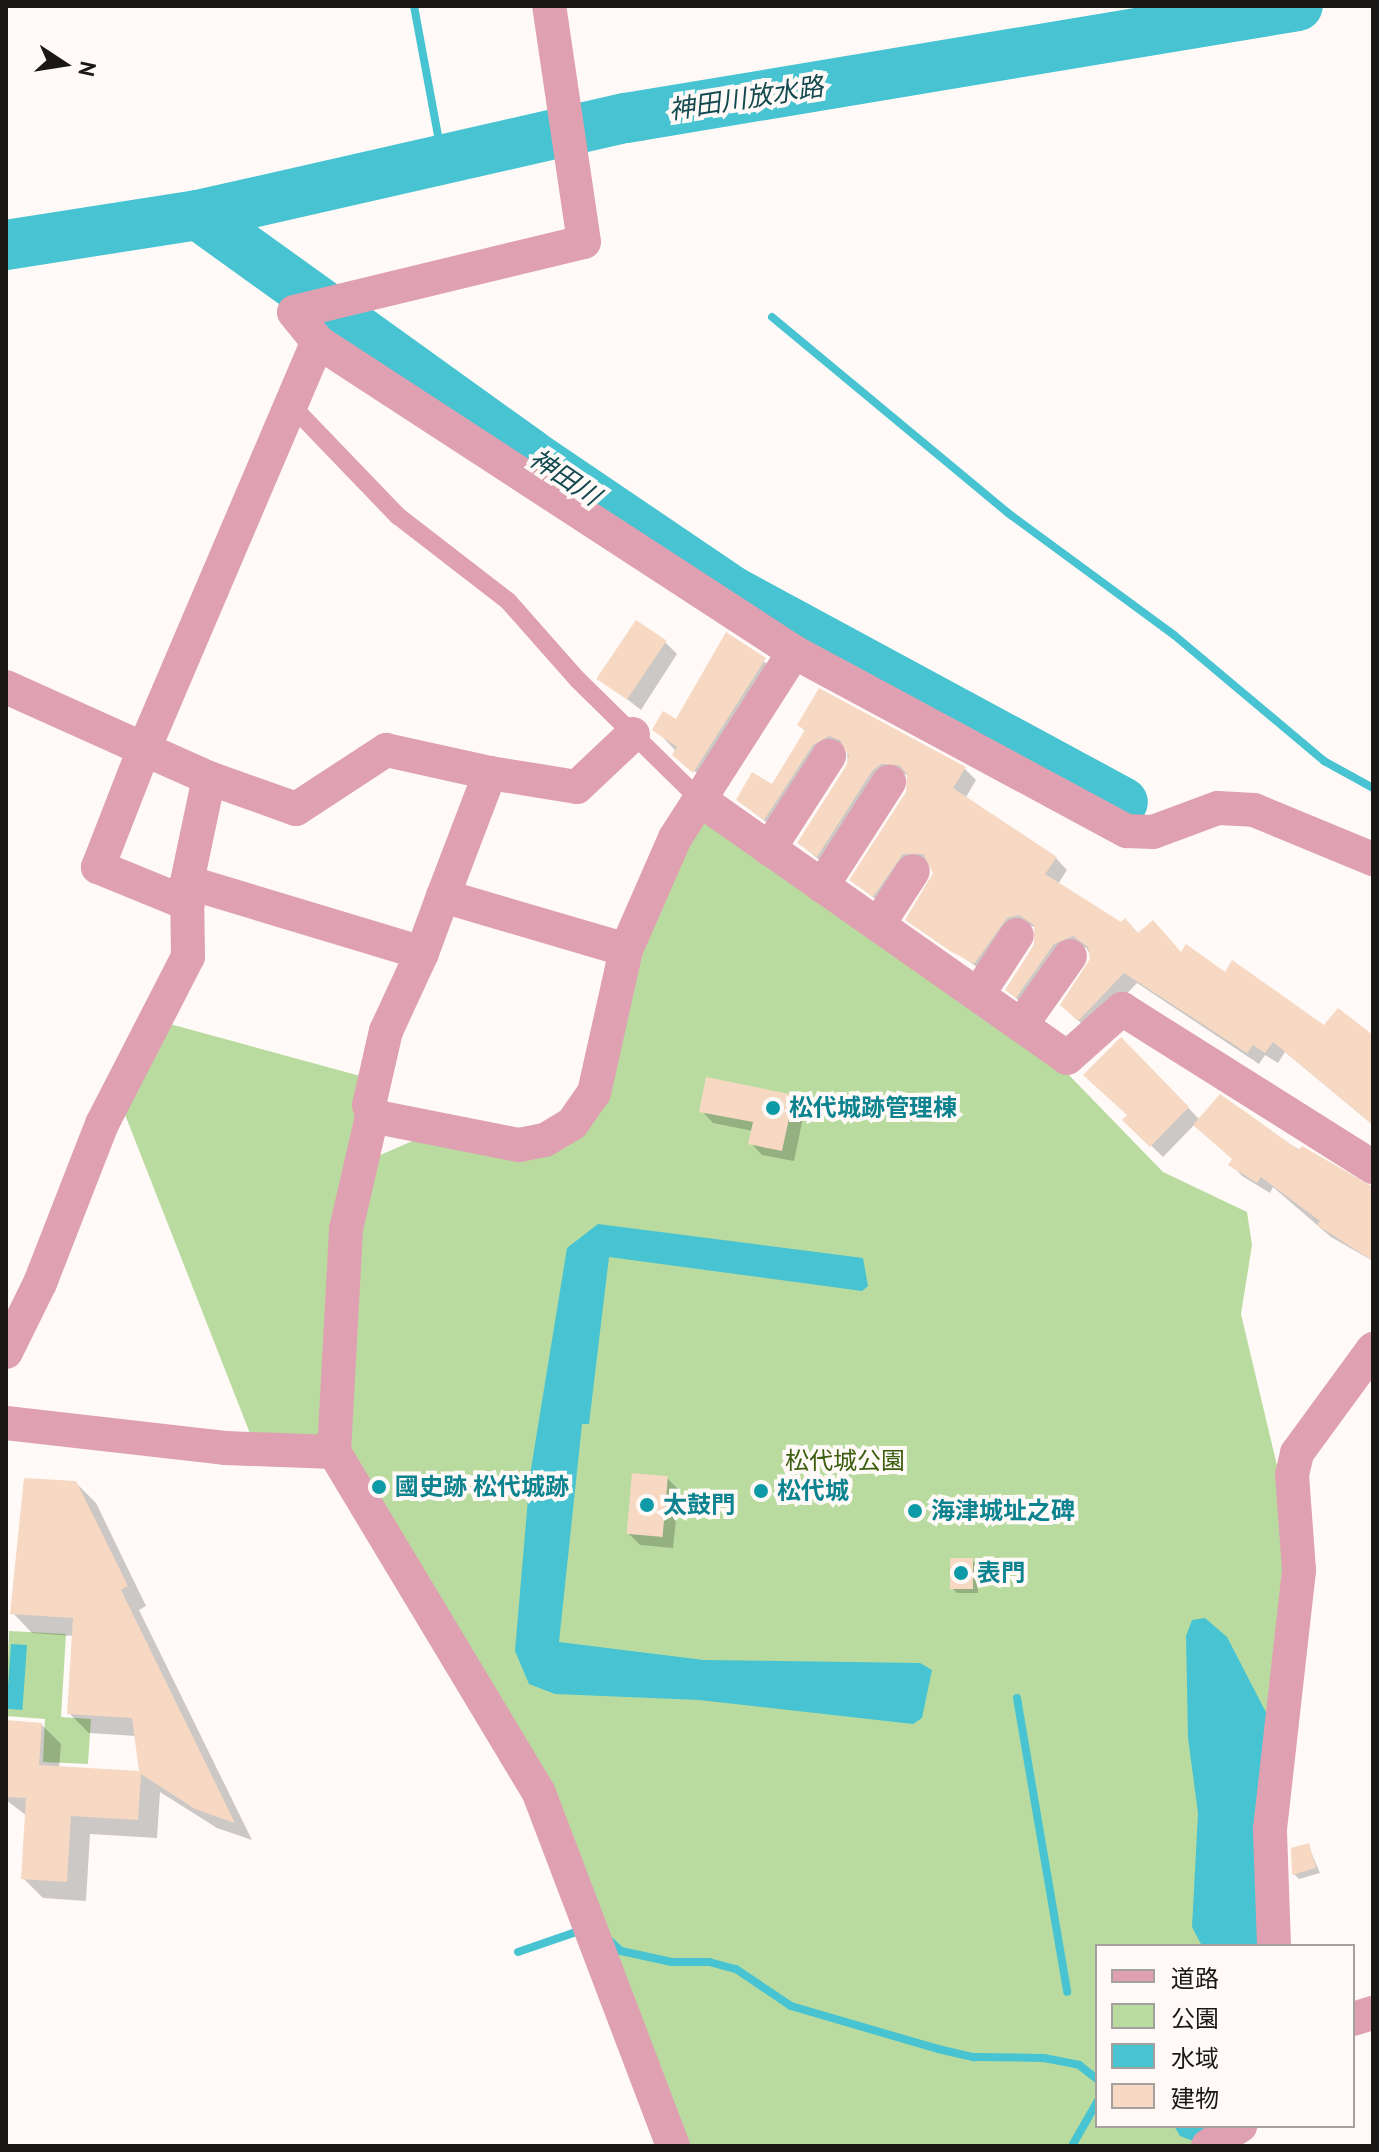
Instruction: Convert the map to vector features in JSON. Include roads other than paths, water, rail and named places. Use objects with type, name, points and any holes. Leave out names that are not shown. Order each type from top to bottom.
[{"type":"street","points":[[549,6],[584,242],[294,312],[318,342],[794,652],[1127,831],[1153,832],[1218,808],[1254,810],[1373,859]]},
{"type":"street","points":[[318,342],[221,559],[98,867],[422,953]]},
{"type":"street","points":[[372,1116],[519,1145],[545,1140],[572,1124],[594,1093],[626,950],[675,838],[794,652]]},
{"type":"street","points":[[6,687],[209,778],[296,809],[386,750],[490,773],[577,787],[633,734]]},
{"type":"street","points":[[769,849],[829,756]]},
{"type":"street","points":[[490,773],[422,953],[386,1031],[369,1105],[372,1116],[346,1229],[334,1452],[539,1793],[673,2146]]},
{"type":"street","points":[[6,1352],[40,1283],[102,1124],[188,957],[187,893],[209,778]]},
{"type":"street","points":[[822,886],[889,782]]},
{"type":"street","points":[[699,799],[979,993],[1067,1058],[1122,1009],[1373,1167]]},
{"type":"street","points":[[878,925],[913,871]]},
{"type":"street","points":[[443,896],[626,950]]},
{"type":"street","points":[[979,993],[1017,935]]},
{"type":"street","points":[[1022,1024],[1070,956]]},
{"type":"street","points":[[1274,1944],[1270,1829],[1299,1570],[1292,1475],[1297,1453],[1373,1349]]},
{"type":"street","points":[[6,1423],[225,1448],[334,1452]]},
{"type":"street","points":[[1208,2146],[1237,2128]]},
{"type":"lane","points":[[292,406],[398,516],[508,601],[699,799]]},
{"type":"water","points":[[598,1224],[863,1258],[868,1286],[862,1291],[609,1257],[589,1424],[582,1424],[559,1642],[704,1660],[920,1663],[932,1670],[922,1718],[913,1724],[699,1700],[555,1694],[529,1684],[515,1651],[530,1475],[567,1248]]},
{"type":"water","points":[[1205,1618],[1227,1637],[1272,1724],[1266,1944],[1201,1944],[1192,1927],[1198,1813],[1188,1738],[1186,1636],[1192,1620]]},
{"type":"water","points":[[11,1644],[27,1645],[22,1710],[6,1709]]},
{"type":"water","points":[[1175,2128],[1218,2128],[1196,2142],[1180,2136]]},
{"type":"waterway","points":[[414,6],[442,157]]},
{"type":"waterway","name":"神田川放水路","points":[[6,245],[198,215],[626,118],[1298,6]]},
{"type":"waterway","points":[[626,118],[643,136]]},
{"type":"waterway","name":"神田川","points":[[198,215],[530,454],[734,592],[1123,802]]},
{"type":"waterway","points":[[772,317],[1008,513],[1174,635],[1324,761],[1373,788]]},
{"type":"waterway","points":[[1017,1698],[1067,1992]]},
{"type":"waterway","points":[[518,1952],[582,1930]]},
{"type":"waterway","points":[[609,1940],[621,1951],[672,1962],[709,1962],[736,1969],[791,2006],[938,2049],[974,2057],[1044,2058],[1079,2065],[1095,2077]]},
{"type":"waterway","points":[[1072,2146],[1095,2106]]},
{"type":"place","name":"松代城跡管理棟","points":[[773,1108]]},
{"type":"place","name":"國史跡 松代城跡","points":[[379,1487]]},
{"type":"place","name":"松代城","points":[[761,1491]]},
{"type":"place","name":"太鼓門","points":[[647,1505]]},
{"type":"place","name":"海津城址之碑","points":[[915,1511]]},
{"type":"place","name":"表門","points":[[961,1573]]},
{"type":"park label","name":"松代城公園","points":[[845,1461]]}]
